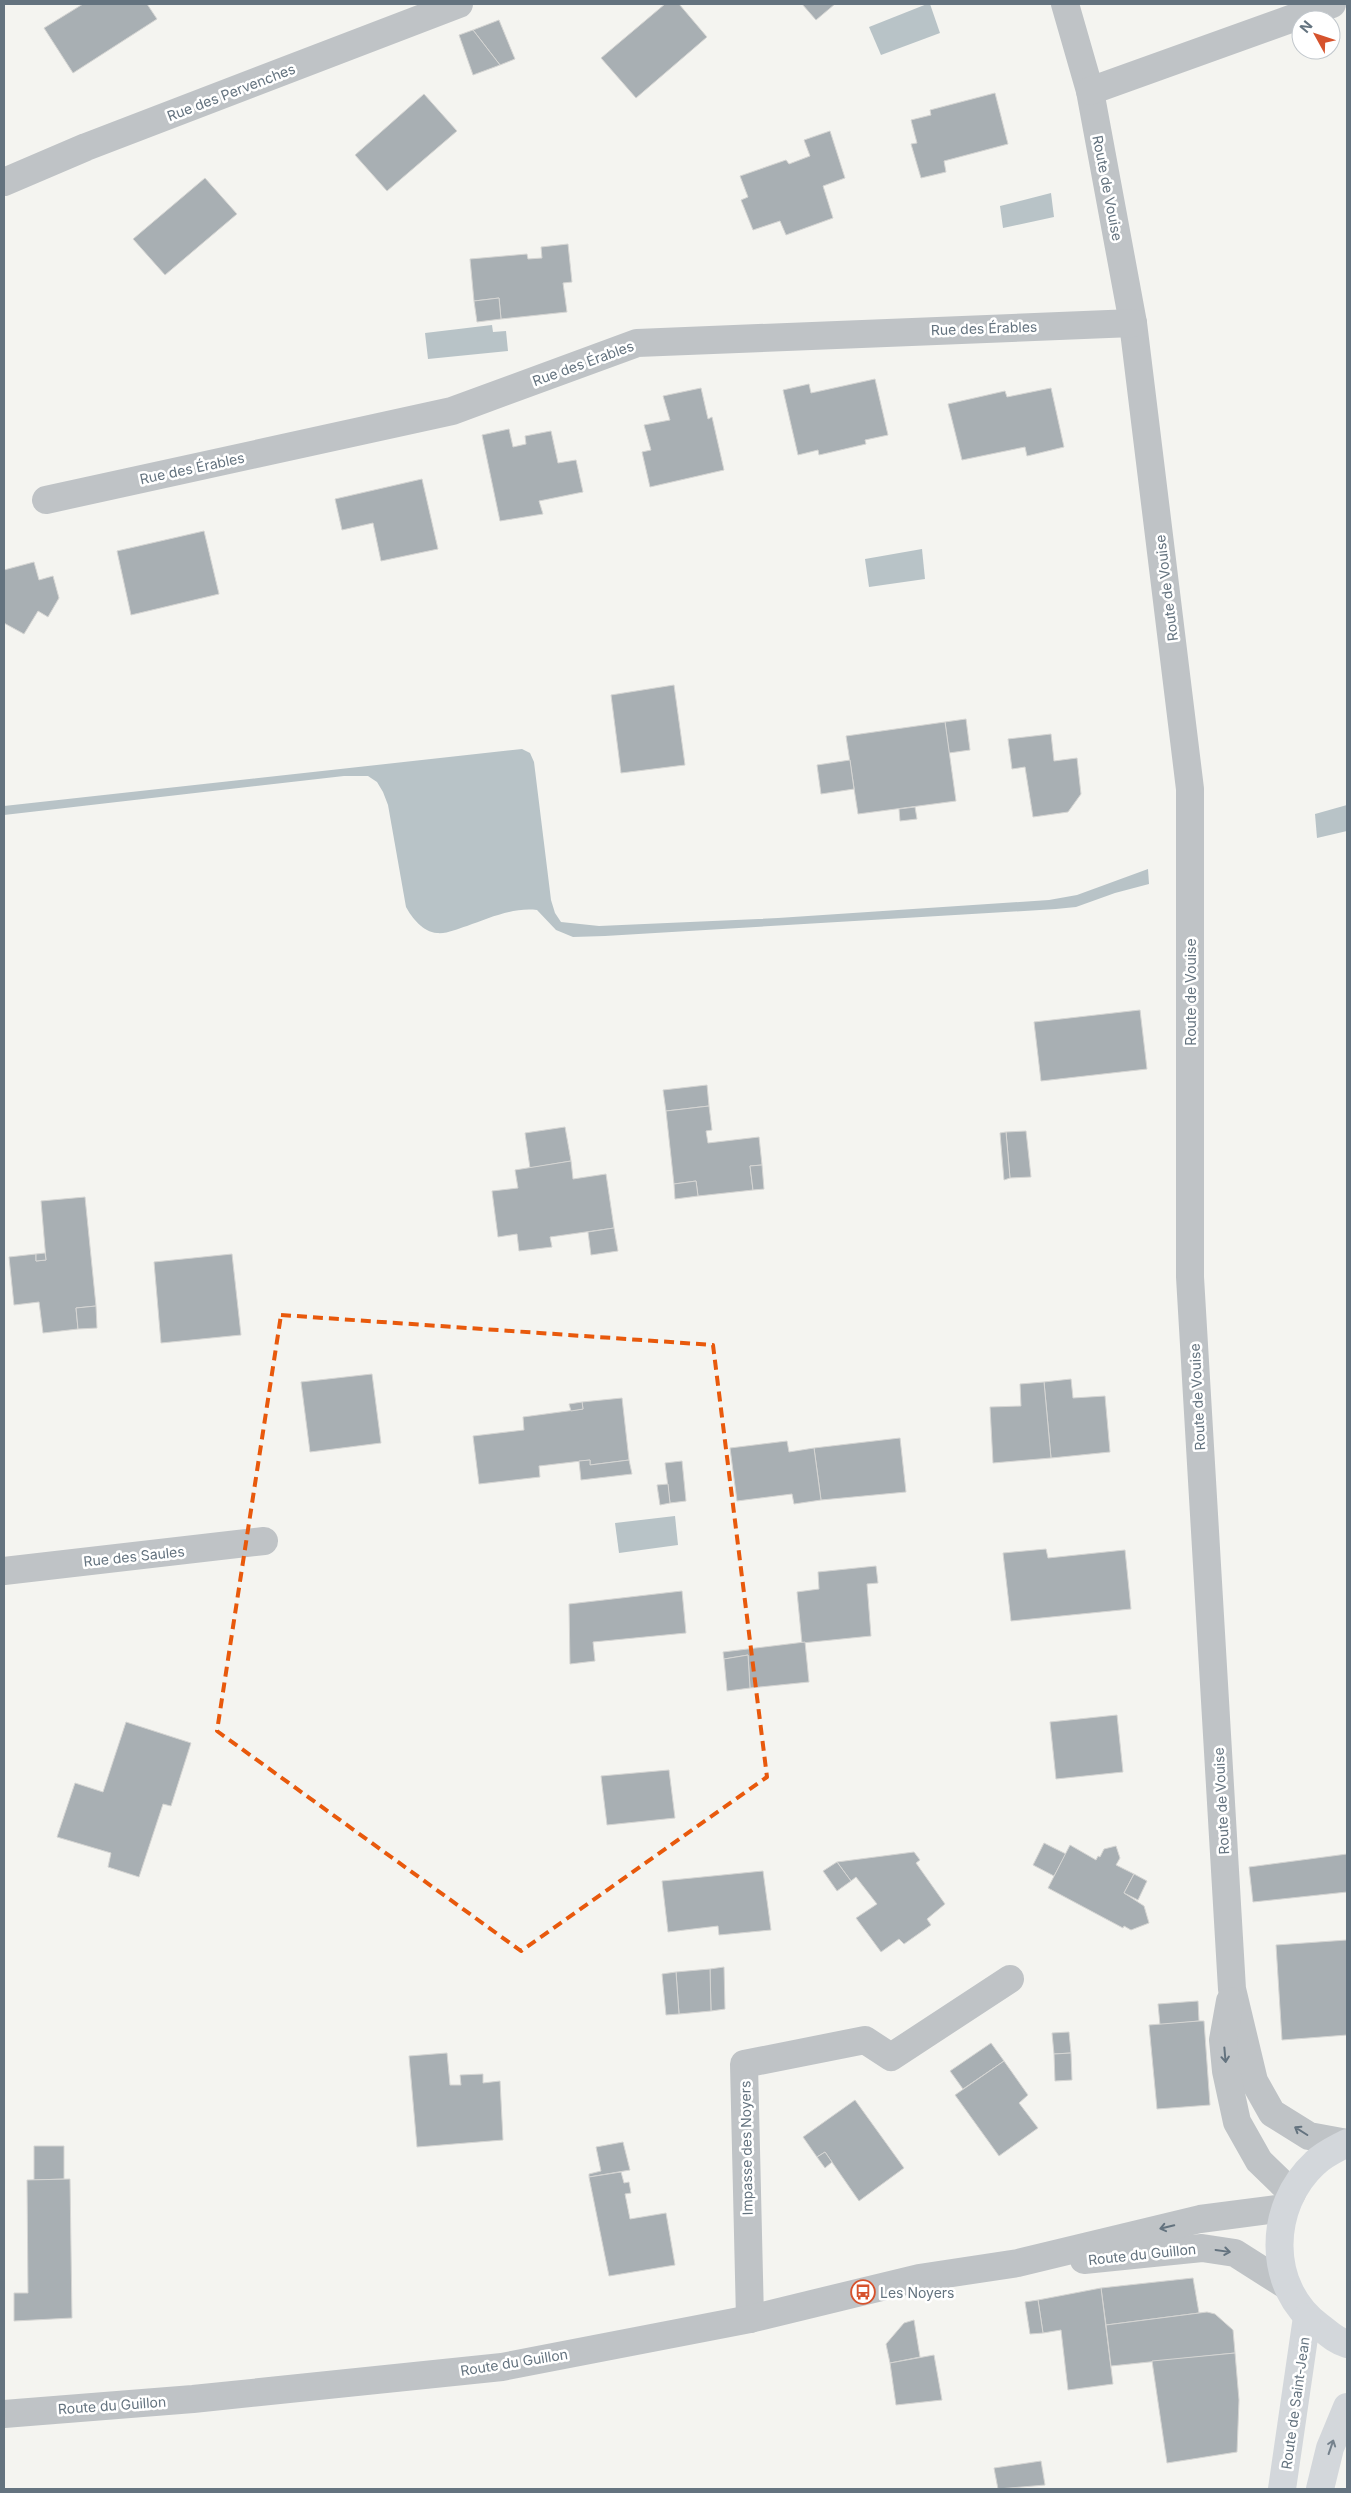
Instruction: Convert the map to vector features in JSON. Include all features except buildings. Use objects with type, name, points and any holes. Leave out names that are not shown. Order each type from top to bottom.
[{"type":"main road","points":[[1347,2143],[1330,2151],[1315,2163],[1288,2200],[1279,2234],[1280,2261],[1287,2286],[1307,2318],[1340,2342],[1347,2344]]},
{"type":"main road","name":"Route de Saint-Jean","points":[[1282,2489],[1307,2318]]},
{"type":"main road","points":[[1320,2489],[1330,2448],[1347,2408]]},
{"type":"street","name":"Rue des Pervenches","points":[[4,182],[86,147],[458,4]]},
{"type":"street","name":"Route de Vouise","points":[[1066,4],[1090,90],[1133,322],[1190,789],[1190,1277],[1232,1990],[1254,2081],[1272,2113],[1309,2136],[1347,2143]]},
{"type":"street","points":[[1090,90],[1332,4]]},
{"type":"street","name":"Rue des Érables","points":[[46,500],[452,411],[636,343],[1133,322]]},
{"type":"street","name":"Rue des Saules","points":[[4,1571],[264,1541]]},
{"type":"street","name":"Impasse des Noyers","points":[[750,2318],[744,2064],[865,2040],[891,2058],[1010,1979]]},
{"type":"street","name":"Route de Vouise","points":[[1232,1990],[1223,2040],[1226,2071],[1237,2122],[1259,2161],[1288,2200]]},
{"type":"street","name":"Route du Guillon","points":[[4,2414],[193,2399],[502,2367],[750,2318],[919,2278],[1018,2263],[1288,2200]]},
{"type":"street","name":"Route du Guillon","points":[[1018,2263],[1114,2259],[1202,2248],[1235,2253],[1287,2286]]},
{"type":"highlighted area","points":[[281,1315],[713,1345],[767,1777],[521,1951],[217,1731]]},
{"type":"shaded area","points":[[930,4],[940,33],[881,55],[869,27]]},
{"type":"shaded area","points":[[1051,193],[1054,217],[1003,228],[1000,206]]},
{"type":"shaded area","points":[[492,325],[493,332],[506,331],[508,351],[428,359],[425,333]]},
{"type":"shaded area","points":[[922,549],[925,579],[869,587],[865,559]]},
{"type":"shaded area","points":[[522,749],[530,753],[534,762],[551,900],[555,913],[561,922],[599,926],[778,918],[1049,900],[1077,895],[1148,869],[1149,884],[1115,893],[1076,907],[1056,909],[573,937],[556,930],[537,910],[528,909],[502,914],[452,931],[437,933],[423,927],[415,920],[406,907],[388,805],[377,782],[368,776],[344,776],[4,815],[4,806]]},
{"type":"shaded area","points":[[1347,805],[1347,831],[1317,838],[1315,814]]},
{"type":"shaded area","points":[[675,1516],[678,1545],[619,1553],[615,1523]]},
{"type":"place","name":"Les Noyers","points":[[863,2292]]}]
